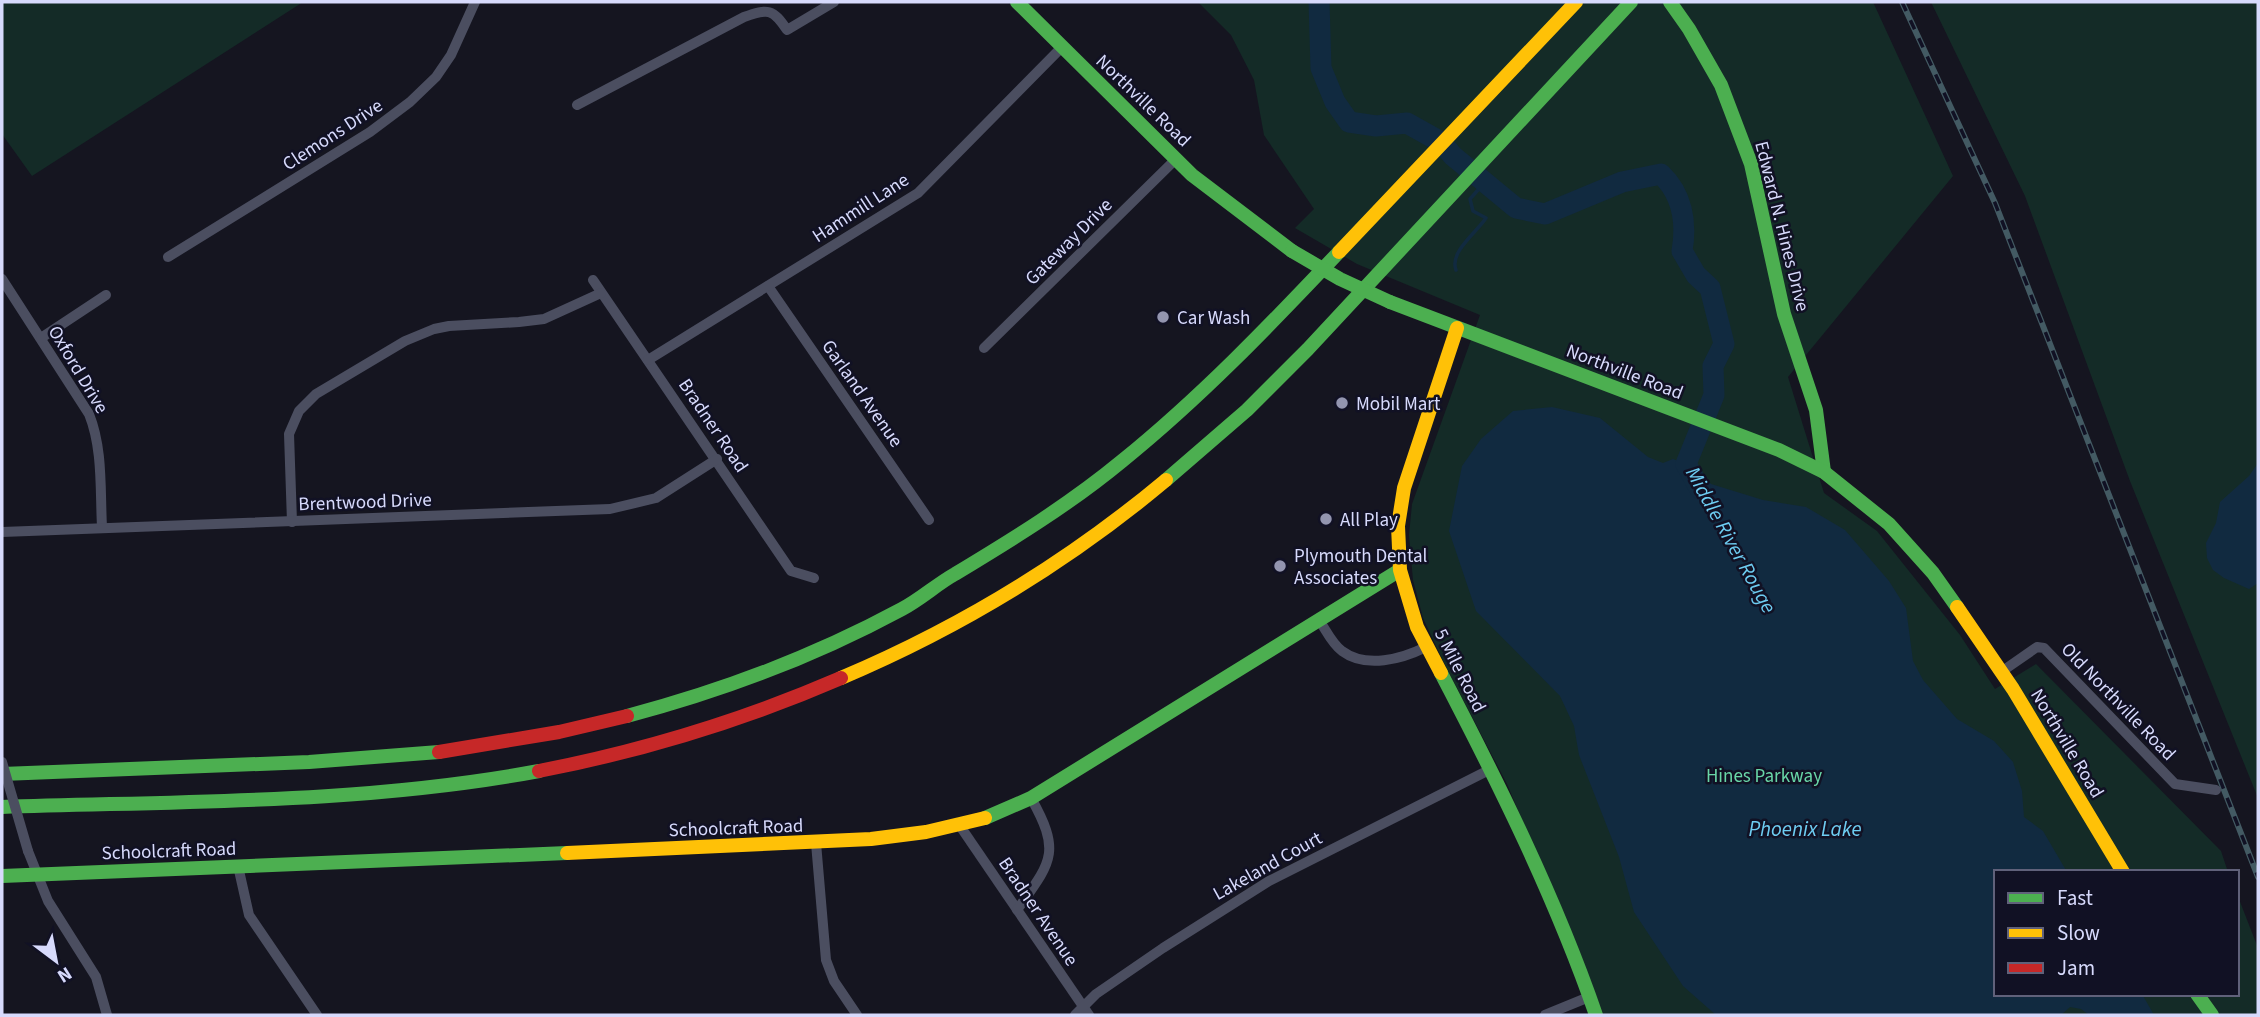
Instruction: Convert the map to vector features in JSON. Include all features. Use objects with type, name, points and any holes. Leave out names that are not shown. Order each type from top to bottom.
[{"type":"main road","name":"Northville Road","points":[[1017,2],[1175,159],[1241,214],[1292,251],[1340,279],[1390,302],[1779,450],[1825,472],[1889,524],[1952,597],[2122,870]]},
{"type":"main road","points":[[2,774],[380,759],[505,743],[571,730],[705,693],[783,664],[905,608],[943,580],[970,566],[1063,506],[1122,461],[1225,370],[1576,2]]},
{"type":"main road","name":"Edward N. Hines Drive","points":[[1670,2],[1721,85],[1747,154],[1784,314],[1816,410],[1825,472]]},
{"type":"main road","points":[[2,807],[365,794],[493,779],[640,747],[692,732],[832,683],[899,653],[993,603],[1120,517],[1215,439],[1264,392],[1630,3]]},
{"type":"main road","name":"5 Mile Road","points":[[1457,328],[1404,488],[1398,526],[1400,570],[1410,610],[1426,647],[1491,769],[1543,884],[1596,1015]]},
{"type":"main road","name":"Schoolcraft Road","points":[[2,876],[816,843],[902,838],[960,826],[1031,798],[1400,570]]},
{"type":"main road","points":[[2198,996],[2212,1015]]},
{"type":"street","name":"Clemons Drive","points":[[168,257],[370,132],[410,102],[436,77],[451,55],[475,2]]},
{"type":"street","points":[[577,106],[744,18],[769,11],[776,14],[787,30],[834,2]]},
{"type":"street","name":"Hammill Lane","points":[[648,360],[918,192],[1062,47]]},
{"type":"street","name":"Gateway Drive","points":[[984,348],[1175,159]]},
{"type":"street","name":"Oxford Drive","points":[[2,279],[83,404],[93,425],[98,452],[102,527]]},
{"type":"street","name":"Bradner Road","points":[[593,280],[791,571],[814,578]]},
{"type":"street","name":"Garland Avenue","points":[[768,286],[929,520]]},
{"type":"street","points":[[292,522],[289,434],[299,411],[316,394],[405,341],[434,329],[544,318],[601,293]]},
{"type":"street","points":[[41,338],[106,295]]},
{"type":"street","name":"Brentwood Drive","points":[[2,532],[627,507],[667,493],[717,459]]},
{"type":"street","points":[[1319,620],[1336,646],[1351,657],[1362,660],[1387,659],[1426,647]]},
{"type":"street","name":"Old Northville Road","points":[[2001,672],[2037,647],[2044,648],[2175,784],[2216,790]]},
{"type":"street","points":[[2,762],[36,875],[48,901],[96,976],[107,1015]]},
{"type":"street","name":"Lakeland Court","points":[[1082,1013],[1096,994],[1269,881],[1491,769]]},
{"type":"street","points":[[1017,909],[1046,866],[1051,852],[1046,829],[1031,798]]},
{"type":"street","name":"Bradner Avenue","points":[[960,826],[1017,909],[1082,1013]]},
{"type":"street","points":[[816,843],[826,960],[834,981],[857,1015]]},
{"type":"street","points":[[238,866],[249,915],[317,1015]]},
{"type":"street","points":[[1545,1015],[1589,996]]},
{"type":"green space","points":[[2,2],[303,2],[32,176],[2,134]]},
{"type":"green space","name":"Hines Parkway","points":[[1198,2],[1873,2],[1953,176],[1788,377],[1824,493],[1877,531],[1960,635],[1995,689],[2036,664],[2221,851],[2227,870],[1994,870],[1994,996],[2239,996],[2239,899],[2258,948],[2258,1015],[1604,1015],[1507,784],[1423,618],[1413,580],[1409,535],[1412,504],[1480,315],[1357,264],[1295,228],[1314,209],[1264,135],[1254,80],[1231,35]]},
{"type":"green space","points":[[1931,2],[2258,2],[2258,798],[2130,481],[2025,196]]},
{"type":"water","name":"Phoenix Lake","points":[[1552,407],[1600,418],[1648,457],[1663,463],[1673,459],[1698,469],[1711,484],[1763,500],[1806,507],[1845,530],[1889,581],[1906,608],[1913,661],[1923,680],[1957,719],[1994,741],[2013,762],[2022,791],[2024,817],[2043,831],[2066,870],[1994,870],[1994,996],[2143,996],[2154,1015],[2089,1015],[2081,1009],[2070,1007],[2061,1015],[1716,1015],[1683,986],[1634,912],[1619,857],[1579,755],[1574,726],[1560,696],[1476,611],[1449,531],[1462,466],[1481,439],[1513,411]]},
{"type":"water","points":[[2258,463],[2258,583],[2249,589],[2213,570],[2207,558],[2206,543],[2216,523],[2220,502],[2249,476]]},
{"type":"waterway","name":"Middle River Rouge","points":[[1319,2],[1321,68],[1335,102],[1349,122],[1376,126],[1407,123],[1441,142],[1453,156],[1516,208],[1545,214],[1622,182],[1661,174],[1668,182],[1681,209],[1684,230],[1682,251],[1696,275],[1710,288],[1724,344],[1713,366],[1714,395],[1686,464],[1700,489]]},
{"type":"waterway","points":[[1456,270],[1456,256],[1460,249],[1486,218],[1473,211],[1470,199],[1485,182]]},
{"type":"railway","points":[[1902,2],[1995,203],[2258,877]]},
{"type":"traffic: fast","points":[[1017,2],[1192,175],[1292,251]]},
{"type":"traffic: fast","points":[[1166,480],[1247,410],[1308,349],[1631,2]]},
{"type":"traffic: fast","points":[[1670,2],[1721,85],[1751,164],[1784,314],[1816,410],[1824,472]]},
{"type":"traffic: fast","points":[[1292,251],[1340,279],[1390,302]]},
{"type":"traffic: fast","points":[[627,716],[733,684],[836,642],[909,605],[1041,520],[1102,477],[1179,412],[1261,334],[1339,252]]},
{"type":"traffic: fast","points":[[1390,302],[1779,450],[1824,472],[1889,524],[1933,573],[1957,607]]},
{"type":"traffic: fast","points":[[985,818],[1031,798],[1400,570]]},
{"type":"traffic: fast","points":[[1441,673],[1525,841],[1563,927],[1596,1015]]},
{"type":"traffic: fast","points":[[2,774],[309,762],[439,752]]},
{"type":"traffic: fast","points":[[2,807],[204,802],[339,795],[406,790],[539,771]]},
{"type":"traffic: fast","points":[[2,876],[567,853]]},
{"type":"traffic: fast","points":[[2198,996],[2212,1015]]},
{"type":"traffic: slow","points":[[1339,252],[1576,2]]},
{"type":"traffic: slow","points":[[1441,673],[1417,627],[1400,570],[1398,526],[1404,488],[1457,328]]},
{"type":"traffic: slow","points":[[841,678],[928,638],[1011,591],[1051,566],[1166,480]]},
{"type":"traffic: slow","points":[[1957,607],[2013,689],[2122,870]]},
{"type":"traffic: slow","points":[[567,853],[871,839],[926,832],[985,818]]},
{"type":"traffic: jam","points":[[539,771],[692,733],[841,678]]},
{"type":"traffic: jam","points":[[439,752],[559,732],[627,716]]},
{"type":"place","name":"Car Wash","points":[[1163,317]]},
{"type":"place","name":"Mobil Mart","points":[[1342,403]]},
{"type":"place","name":"All Play","points":[[1326,519]]},
{"type":"place","name":"Plymouth Dental Associates","points":[[1280,566]]}]
